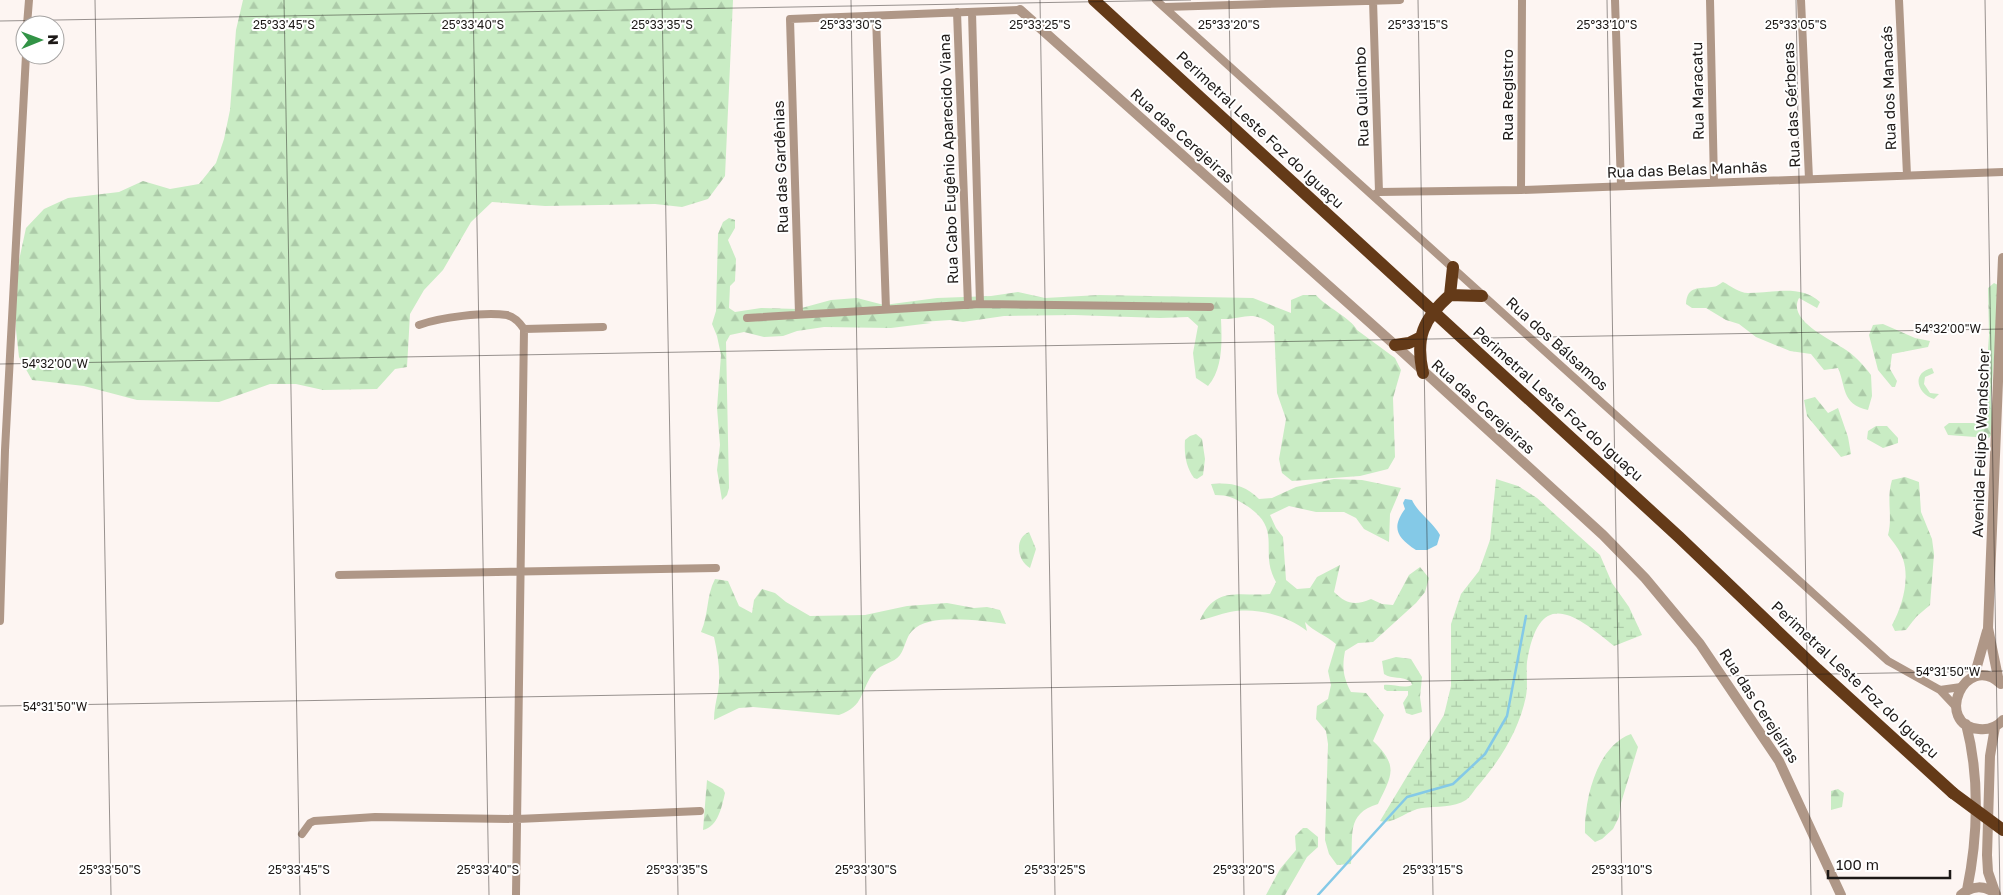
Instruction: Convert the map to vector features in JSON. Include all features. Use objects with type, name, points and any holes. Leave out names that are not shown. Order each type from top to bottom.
[{"type":"highway","name":"Perimetral Leste Foz do Iguaçu","points":[[1094,0],[1679,536],[1817,669],[1953,793],[2003,830]]},
{"type":"highway","points":[[1450,295],[1453,267]]},
{"type":"highway","points":[[1423,373],[1419,355],[1419,338],[1432,310],[1450,295],[1482,296]]},
{"type":"highway","points":[[1395,346],[1409,343],[1419,338]]},
{"type":"street","points":[[28,15],[29,0]]},
{"type":"street","name":"Rua dos Bálsamos","points":[[1156,0],[1376,194],[1482,296],[1888,661],[1940,690],[1956,707]]},
{"type":"street","points":[[1165,7],[1220,2],[1400,0]]},
{"type":"street","name":"Rua Registro","points":[[1521,190],[1522,0]]},
{"type":"street","points":[[1615,0],[1621,186]]},
{"type":"street","name":"Rua Maracatu","points":[[1710,0],[1714,182]]},
{"type":"street","name":"Rua das Gérberas","points":[[1801,0],[1809,179]]},
{"type":"street","name":"Rua dos Manacás","points":[[1899,0],[1907,175]]},
{"type":"street","name":"Rua Quilombo","points":[[1373,1],[1376,194]]},
{"type":"street","points":[[886,310],[876,16],[1020,10]]},
{"type":"street","name":"Rua das Cerejeiras","points":[[1020,10],[1603,535],[1645,578],[1683,622],[1717,667],[1779,761],[1841,895]]},
{"type":"street","name":"Rua Cabo Eugênio Aparecido Viana","points":[[957,12],[968,305]]},
{"type":"street","name":"Rua Cabo Eugênio Aparecido Viana","points":[[972,12],[980,304]]},
{"type":"street","name":"Rua das Gardênias","points":[[799,314],[790,19],[876,16]]},
{"type":"street","points":[[0,621],[3,450],[25,65]]},
{"type":"street","name":"Rua das Belas Manhãs","points":[[1376,194],[2003,172]]},
{"type":"street","name":"Avenida Felipe Wandscher","points":[[1974,678],[1988,628],[2003,258]]},
{"type":"street","points":[[747,318],[980,304],[1210,307]]},
{"type":"street","points":[[419,325],[443,317],[507,315],[519,321],[524,330],[516,895]]},
{"type":"street","points":[[524,330],[603,328]]},
{"type":"street","points":[[339,575],[716,568]]},
{"type":"street","name":"Avenida Felipe Wandscher","points":[[1988,628],[2001,684]]},
{"type":"street","points":[[1940,690],[1961,687],[1974,678],[1992,678],[2001,684]]},
{"type":"street","points":[[1961,687],[1957,696],[1956,707],[1959,716],[1966,724],[1980,730],[2000,723]]},
{"type":"street","points":[[1996,894],[1988,872],[1986,855],[1990,756],[2000,723]]},
{"type":"street","points":[[1966,724],[1973,751],[1975,791],[1974,849],[1964,892],[1981,887],[1996,894]]},
{"type":"street","points":[[302,834],[310,823],[314,821],[350,818],[517,819],[700,811]]},
{"type":"green space","points":[[243,0],[733,0],[725,176],[708,199],[682,207],[655,204],[545,206],[492,202],[471,222],[443,270],[424,290],[410,314],[407,367],[395,369],[377,389],[323,390],[296,384],[270,384],[219,402],[137,400],[84,386],[32,380],[19,357],[16,330],[15,279],[26,228],[44,209],[68,198],[119,192],[143,181],[170,189],[199,184],[216,163],[224,139],[230,110],[236,30]]},
{"type":"green space","points":[[729,218],[735,220],[735,228],[728,240],[736,259],[735,281],[730,286],[729,308],[735,312],[761,308],[798,309],[831,300],[857,298],[884,305],[937,298],[991,296],[1018,292],[1045,298],[1099,295],[1253,298],[1291,313],[1291,300],[1303,295],[1316,295],[1349,321],[1357,330],[1395,358],[1401,370],[1393,398],[1395,457],[1388,469],[1360,476],[1292,481],[1282,473],[1279,459],[1286,419],[1277,393],[1274,326],[1259,317],[1248,316],[1221,319],[1219,363],[1208,386],[1196,378],[1193,353],[1198,326],[1188,317],[1004,316],[963,322],[950,320],[922,322],[931,323],[891,328],[824,327],[797,331],[783,336],[764,337],[744,332],[730,335],[726,342],[729,488],[727,495],[722,500],[717,470],[720,445],[717,408],[721,355],[712,324],[716,311],[718,234],[723,222]]},
{"type":"green space","points":[[1723,282],[1745,293],[1795,291],[1812,296],[1820,302],[1817,308],[1799,298],[1797,306],[1799,314],[1811,328],[1847,350],[1871,375],[1872,396],[1868,410],[1859,407],[1849,399],[1838,368],[1824,370],[1811,354],[1790,351],[1756,337],[1739,324],[1726,320],[1706,308],[1692,308],[1686,304],[1689,294],[1695,289],[1715,286]]},
{"type":"green space","points":[[1994,283],[2000,286],[1991,397],[1993,432],[1989,438],[1948,435],[1944,427],[1949,423],[1983,423],[1989,335],[1988,288]]},
{"type":"green space","points":[[1883,324],[1915,338],[1930,341],[1928,347],[1892,354],[1890,369],[1897,381],[1895,387],[1892,387],[1878,370],[1869,335],[1873,325]]},
{"type":"green space","points":[[1932,368],[1934,373],[1925,377],[1924,384],[1930,393],[1939,394],[1934,399],[1924,393],[1919,384],[1921,374]]},
{"type":"green space","points":[[1815,397],[1828,413],[1838,408],[1848,437],[1851,454],[1841,457],[1807,416],[1804,400]]},
{"type":"green space","points":[[1876,426],[1887,426],[1898,438],[1898,443],[1883,448],[1867,439],[1868,431]]},
{"type":"green space","points":[[1196,434],[1202,439],[1205,459],[1203,475],[1197,479],[1194,478],[1189,469],[1185,450],[1185,440]]},
{"type":"green space","points":[[1905,477],[1919,482],[1921,512],[1932,539],[1934,554],[1930,605],[1916,617],[1906,630],[1895,631],[1892,625],[1902,602],[1906,576],[1902,556],[1888,535],[1890,487],[1892,480]]},
{"type":"green space","points":[[1334,479],[1362,480],[1401,488],[1390,514],[1389,542],[1364,529],[1356,518],[1344,512],[1316,512],[1289,506],[1270,515],[1283,537],[1286,580],[1297,589],[1310,588],[1317,577],[1340,565],[1334,592],[1338,596],[1351,603],[1360,603],[1371,599],[1382,604],[1393,605],[1409,575],[1420,567],[1429,578],[1425,592],[1416,603],[1373,642],[1358,643],[1345,651],[1344,672],[1351,692],[1366,693],[1384,715],[1373,741],[1387,757],[1390,771],[1387,785],[1378,804],[1367,808],[1360,814],[1353,827],[1351,864],[1337,865],[1329,854],[1325,840],[1328,744],[1326,731],[1316,719],[1317,706],[1328,699],[1331,685],[1328,671],[1336,644],[1305,622],[1307,631],[1290,621],[1260,612],[1230,612],[1200,620],[1206,609],[1221,597],[1239,594],[1270,594],[1276,582],[1269,560],[1269,540],[1264,522],[1256,513],[1240,502],[1227,496],[1215,495],[1211,484],[1237,486],[1248,490],[1259,499],[1272,498],[1296,487]]},
{"type":"green space","points":[[1496,479],[1518,486],[1537,498],[1600,555],[1612,583],[1629,607],[1642,635],[1614,646],[1585,624],[1572,617],[1560,614],[1549,615],[1540,624],[1533,639],[1527,662],[1527,688],[1523,709],[1513,734],[1493,768],[1470,796],[1461,803],[1416,809],[1390,821],[1380,821],[1444,715],[1451,686],[1451,624],[1461,594],[1479,571],[1490,540]]},
{"type":"green space","points":[[1029,532],[1036,549],[1030,568],[1022,560],[1019,550],[1021,539]]},
{"type":"green space","points":[[715,579],[728,581],[739,606],[752,613],[754,600],[762,589],[775,593],[810,616],[865,615],[907,606],[947,603],[1000,610],[1006,624],[956,619],[930,621],[920,625],[910,633],[902,652],[897,658],[874,672],[858,702],[839,715],[753,707],[739,708],[714,720],[719,685],[718,658],[714,637],[701,632],[710,592]]},
{"type":"green space","points":[[1396,657],[1411,659],[1422,677],[1420,697],[1422,712],[1412,715],[1406,713],[1403,703],[1408,695],[1408,691],[1387,691],[1384,689],[1384,685],[1406,687],[1412,685],[1408,680],[1384,674],[1382,661]]},
{"type":"green space","points":[[1631,734],[1638,747],[1621,803],[1619,817],[1613,829],[1602,839],[1595,842],[1585,833],[1585,819],[1590,790],[1595,775],[1609,750],[1619,740]]},
{"type":"green space","points":[[707,780],[723,789],[725,793],[721,810],[716,820],[712,825],[703,830]]},
{"type":"green space","points":[[1838,789],[1844,793],[1842,807],[1831,810],[1831,791]]},
{"type":"green space","points":[[1303,828],[1307,828],[1318,837],[1318,847],[1307,857],[1285,895],[1266,895],[1280,869],[1296,850],[1295,836]]},
{"type":"water","points":[[1405,499],[1412,500],[1417,509],[1437,530],[1440,535],[1437,545],[1427,550],[1416,550],[1400,536],[1397,527],[1405,509],[1403,503]]},
{"type":"waterway","points":[[1318,895],[1407,797],[1453,784],[1485,754],[1507,716],[1526,616]]}]
